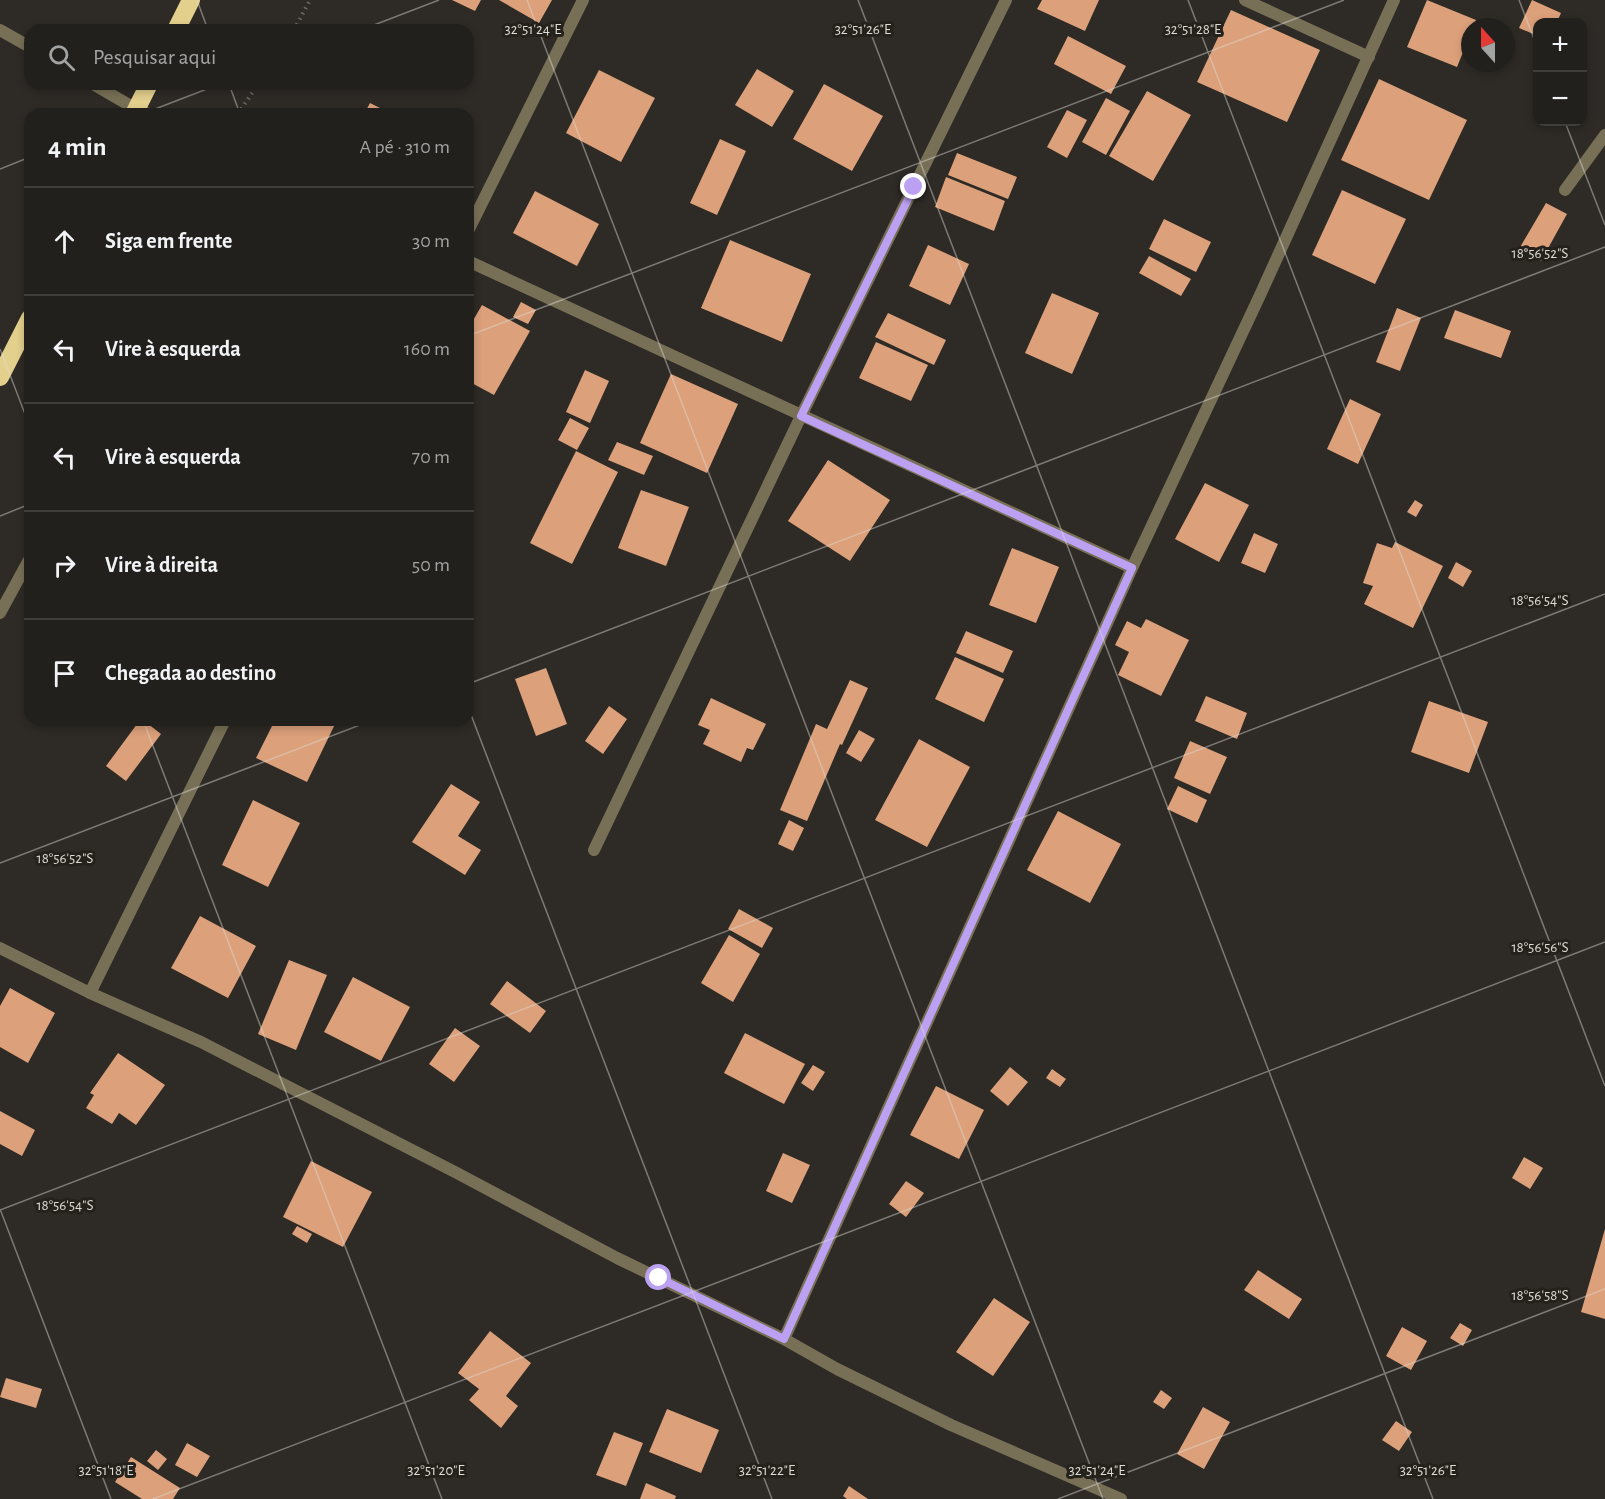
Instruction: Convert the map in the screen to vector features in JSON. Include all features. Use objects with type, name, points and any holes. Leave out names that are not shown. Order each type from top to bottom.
[{"type":"highway","points":[[179,24],[191,0]]},
{"type":"highway","points":[[141,108],[147,90]]},
{"type":"highway","points":[[0,376],[24,330]]},
{"type":"street","points":[[474,219],[583,0]]},
{"type":"street","points":[[594,850],[801,416],[1006,0]]},
{"type":"street","points":[[1245,0],[1369,57]]},
{"type":"street","points":[[784,1339],[1132,568],[1266,282],[1394,0]]},
{"type":"street","points":[[0,30],[24,44]]},
{"type":"street","points":[[103,90],[133,108]]},
{"type":"street","points":[[1564,190],[1605,135]]},
{"type":"street","points":[[474,264],[1132,568]]},
{"type":"street","points":[[0,613],[24,569]]},
{"type":"street","points":[[90,993],[222,726]]},
{"type":"street","points":[[0,948],[90,993],[201,1042],[617,1258],[784,1339],[837,1369],[951,1425],[1121,1499]]},
{"type":"path","points":[[297,24],[310,0]]},
{"type":"path","points":[[242,108],[254,90]]},
{"type":"building","points":[[452,0],[481,0],[475,11]]},
{"type":"building","points":[[499,0],[552,0],[539,23]]},
{"type":"building","points":[[1042,0],[1099,0],[1085,31],[1037,9]]},
{"type":"building","points":[[1427,0],[1471,18],[1461,18],[1461,57],[1457,67],[1407,47]]},
{"type":"building","points":[[1532,0],[1561,13],[1559,18],[1533,18],[1533,34],[1519,28]]},
{"type":"building","points":[[1231,10],[1320,50],[1287,122],[1197,82]]},
{"type":"building","points":[[1068,36],[1126,66],[1111,94],[1054,64]]},
{"type":"building","points":[[757,69],[794,91],[772,127],[735,105]]},
{"type":"building","points":[[599,70],[655,98],[621,162],[566,133]]},
{"type":"building","points":[[1379,79],[1467,120],[1429,200],[1341,160]]},
{"type":"building","points":[[824,84],[883,116],[852,171],[793,139]]},
{"type":"building","points":[[1147,91],[1191,115],[1153,181],[1109,156]]},
{"type":"building","points":[[1106,98],[1130,111],[1106,155],[1082,142]]},
{"type":"building","points":[[370,103],[380,108],[367,108]]},
{"type":"building","points":[[1067,110],[1087,120],[1067,158],[1047,147]]},
{"type":"building","points":[[720,139],[746,151],[717,215],[690,203]]},
{"type":"building","points":[[957,153],[1017,177],[1008,199],[948,175]]},
{"type":"building","points":[[946,177],[1005,201],[994,231],[935,207]]},
{"type":"building","points":[[1342,190],[1406,219],[1375,284],[1312,255]]},
{"type":"building","points":[[535,191],[599,224],[577,266],[513,233]]},
{"type":"building","points":[[1546,203],[1567,214],[1541,261],[1519,249]]},
{"type":"building","points":[[1164,219],[1211,242],[1196,272],[1149,249]]},
{"type":"building","points":[[730,240],[811,274],[782,342],[701,308]]},
{"type":"building","points":[[928,245],[969,264],[950,305],[909,286]]},
{"type":"building","points":[[1149,256],[1191,279],[1181,296],[1139,273]]},
{"type":"building","points":[[1052,293],[1099,313],[1072,374],[1025,353]]},
{"type":"building","points":[[521,302],[536,310],[528,324],[513,317]]},
{"type":"building","points":[[482,305],[530,331],[494,395],[474,384],[474,319]]},
{"type":"building","points":[[1397,308],[1421,318],[1400,371],[1376,362]]},
{"type":"building","points":[[1455,310],[1511,331],[1501,358],[1444,338]]},
{"type":"building","points":[[888,313],[946,340],[934,365],[875,337]]},
{"type":"building","points":[[876,342],[928,365],[911,401],[859,378]]},
{"type":"building","points":[[585,370],[609,381],[590,423],[566,412]]},
{"type":"building","points":[[671,374],[738,404],[707,473],[640,443]]},
{"type":"building","points":[[1350,399],[1381,414],[1358,464],[1327,449]]},
{"type":"building","points":[[570,418],[589,428],[577,450],[558,440]]},
{"type":"building","points":[[617,442],[653,456],[644,475],[608,460]]},
{"type":"building","points":[[576,451],[618,472],[572,564],[530,543]]},
{"type":"building","points":[[828,460],[890,500],[850,561],[788,521]]},
{"type":"building","points":[[1205,483],[1249,505],[1219,562],[1175,539]]},
{"type":"building","points":[[641,490],[689,507],[666,566],[618,548]]},
{"type":"building","points":[[1415,500],[1423,505],[1416,517],[1407,512]]},
{"type":"building","points":[[1254,533],[1278,544],[1265,573],[1241,563]]},
{"type":"building","points":[[1395,542],[1443,566],[1413,628],[1364,604],[1373,586],[1363,583],[1377,543],[1392,548]]},
{"type":"building","points":[[1012,548],[1059,567],[1036,623],[989,605]]},
{"type":"building","points":[[1456,562],[1472,571],[1463,587],[1448,578]]},
{"type":"building","points":[[1146,619],[1189,640],[1161,696],[1118,675],[1129,652],[1115,645],[1127,621],[1141,628]]},
{"type":"building","points":[[966,631],[1013,651],[1003,673],[956,653]]},
{"type":"building","points":[[955,657],[1004,679],[984,722],[935,699]]},
{"type":"building","points":[[546,668],[567,724],[536,736],[515,679]]},
{"type":"building","points":[[850,680],[868,688],[842,745],[840,744],[807,821],[780,810],[816,724],[827,729]]},
{"type":"building","points":[[1206,696],[1247,713],[1237,739],[1195,721]]},
{"type":"building","points":[[711,698],[766,724],[753,750],[747,748],[741,762],[703,744],[710,730],[698,725]]},
{"type":"building","points":[[1429,701],[1488,722],[1469,773],[1411,752]]},
{"type":"building","points":[[609,706],[627,719],[603,754],[585,741]]},
{"type":"building","points":[[136,726],[151,726],[161,734],[126,781],[106,766]]},
{"type":"building","points":[[272,726],[334,726],[307,782],[256,758]]},
{"type":"building","points":[[859,730],[875,739],[861,762],[846,753]]},
{"type":"building","points":[[919,739],[970,767],[927,847],[875,820]]},
{"type":"building","points":[[1190,741],[1227,757],[1210,794],[1174,778]]},
{"type":"building","points":[[451,784],[480,802],[458,836],[481,850],[465,875],[412,842]]},
{"type":"building","points":[[1178,786],[1207,800],[1197,823],[1167,809]]},
{"type":"building","points":[[253,800],[300,823],[268,887],[222,865]]},
{"type":"building","points":[[1058,811],[1121,844],[1090,903],[1027,870]]},
{"type":"building","points":[[789,820],[804,828],[793,851],[778,844]]},
{"type":"building","points":[[739,909],[773,928],[762,948],[728,929]]},
{"type":"building","points":[[200,916],[256,946],[228,998],[171,968]]},
{"type":"building","points":[[729,935],[760,954],[733,1002],[701,983]]},
{"type":"building","points":[[289,960],[327,975],[296,1050],[258,1034]]},
{"type":"building","points":[[353,977],[410,1007],[381,1061],[324,1032]]},
{"type":"building","points":[[507,981],[546,1011],[530,1033],[490,1004]]},
{"type":"building","points":[[10,988],[55,1013],[28,1063],[0,1047],[0,1006]]},
{"type":"building","points":[[455,1028],[480,1046],[454,1082],[429,1064]]},
{"type":"building","points":[[745,1033],[805,1064],[784,1104],[724,1073]]},
{"type":"building","points":[[118,1053],[165,1085],[136,1125],[119,1113],[112,1124],[86,1108],[94,1095],[90,1093]]},
{"type":"building","points":[[813,1065],[825,1072],[813,1091],[801,1083]]},
{"type":"building","points":[[1010,1067],[1028,1082],[1008,1106],[990,1091]]},
{"type":"building","points":[[1052,1069],[1066,1079],[1060,1087],[1046,1078]]},
{"type":"building","points":[[936,1086],[984,1110],[959,1159],[910,1135]]},
{"type":"building","points":[[0,1111],[35,1130],[22,1156],[0,1144]]},
{"type":"building","points":[[783,1153],[810,1165],[792,1203],[766,1191]]},
{"type":"building","points":[[1524,1157],[1543,1168],[1530,1189],[1512,1178]]},
{"type":"building","points":[[311,1161],[372,1192],[343,1247],[283,1217]]},
{"type":"building","points":[[906,1181],[924,1193],[906,1217],[889,1204]]},
{"type":"building","points":[[297,1226],[312,1234],[307,1243],[292,1234]]},
{"type":"building","points":[[1605,1229],[1605,1319],[1581,1312]]},
{"type":"building","points":[[1258,1270],[1302,1299],[1289,1319],[1244,1290]]},
{"type":"building","points":[[994,1298],[1030,1322],[993,1376],[956,1352]]},
{"type":"building","points":[[1460,1323],[1472,1330],[1463,1346],[1450,1338]]},
{"type":"building","points":[[1402,1327],[1427,1341],[1411,1370],[1386,1356]]},
{"type":"building","points":[[490,1331],[531,1363],[506,1396],[518,1406],[501,1428],[469,1400],[479,1389],[458,1373]]},
{"type":"building","points":[[6,1378],[42,1389],[36,1408],[0,1397]]},
{"type":"building","points":[[1161,1390],[1172,1398],[1164,1409],[1153,1402]]},
{"type":"building","points":[[1203,1407],[1230,1422],[1204,1469],[1177,1454]]},
{"type":"building","points":[[667,1409],[719,1430],[701,1473],[649,1452]]},
{"type":"building","points":[[1396,1421],[1412,1432],[1399,1451],[1382,1440]]},
{"type":"building","points":[[614,1432],[643,1443],[626,1486],[596,1475]]},
{"type":"building","points":[[187,1443],[210,1456],[197,1477],[175,1465]]},
{"type":"building","points":[[156,1450],[167,1459],[158,1470],[147,1461]]},
{"type":"building","points":[[131,1457],[180,1488],[173,1499],[142,1499],[115,1482]]},
{"type":"building","points":[[646,1483],[676,1496],[675,1499],[640,1499]]},
{"type":"building","points":[[849,1486],[868,1499],[847,1499],[843,1496]]},
{"type":"route","points":[[659,1278],[784,1339],[1132,568],[801,416],[914,187]]}]
